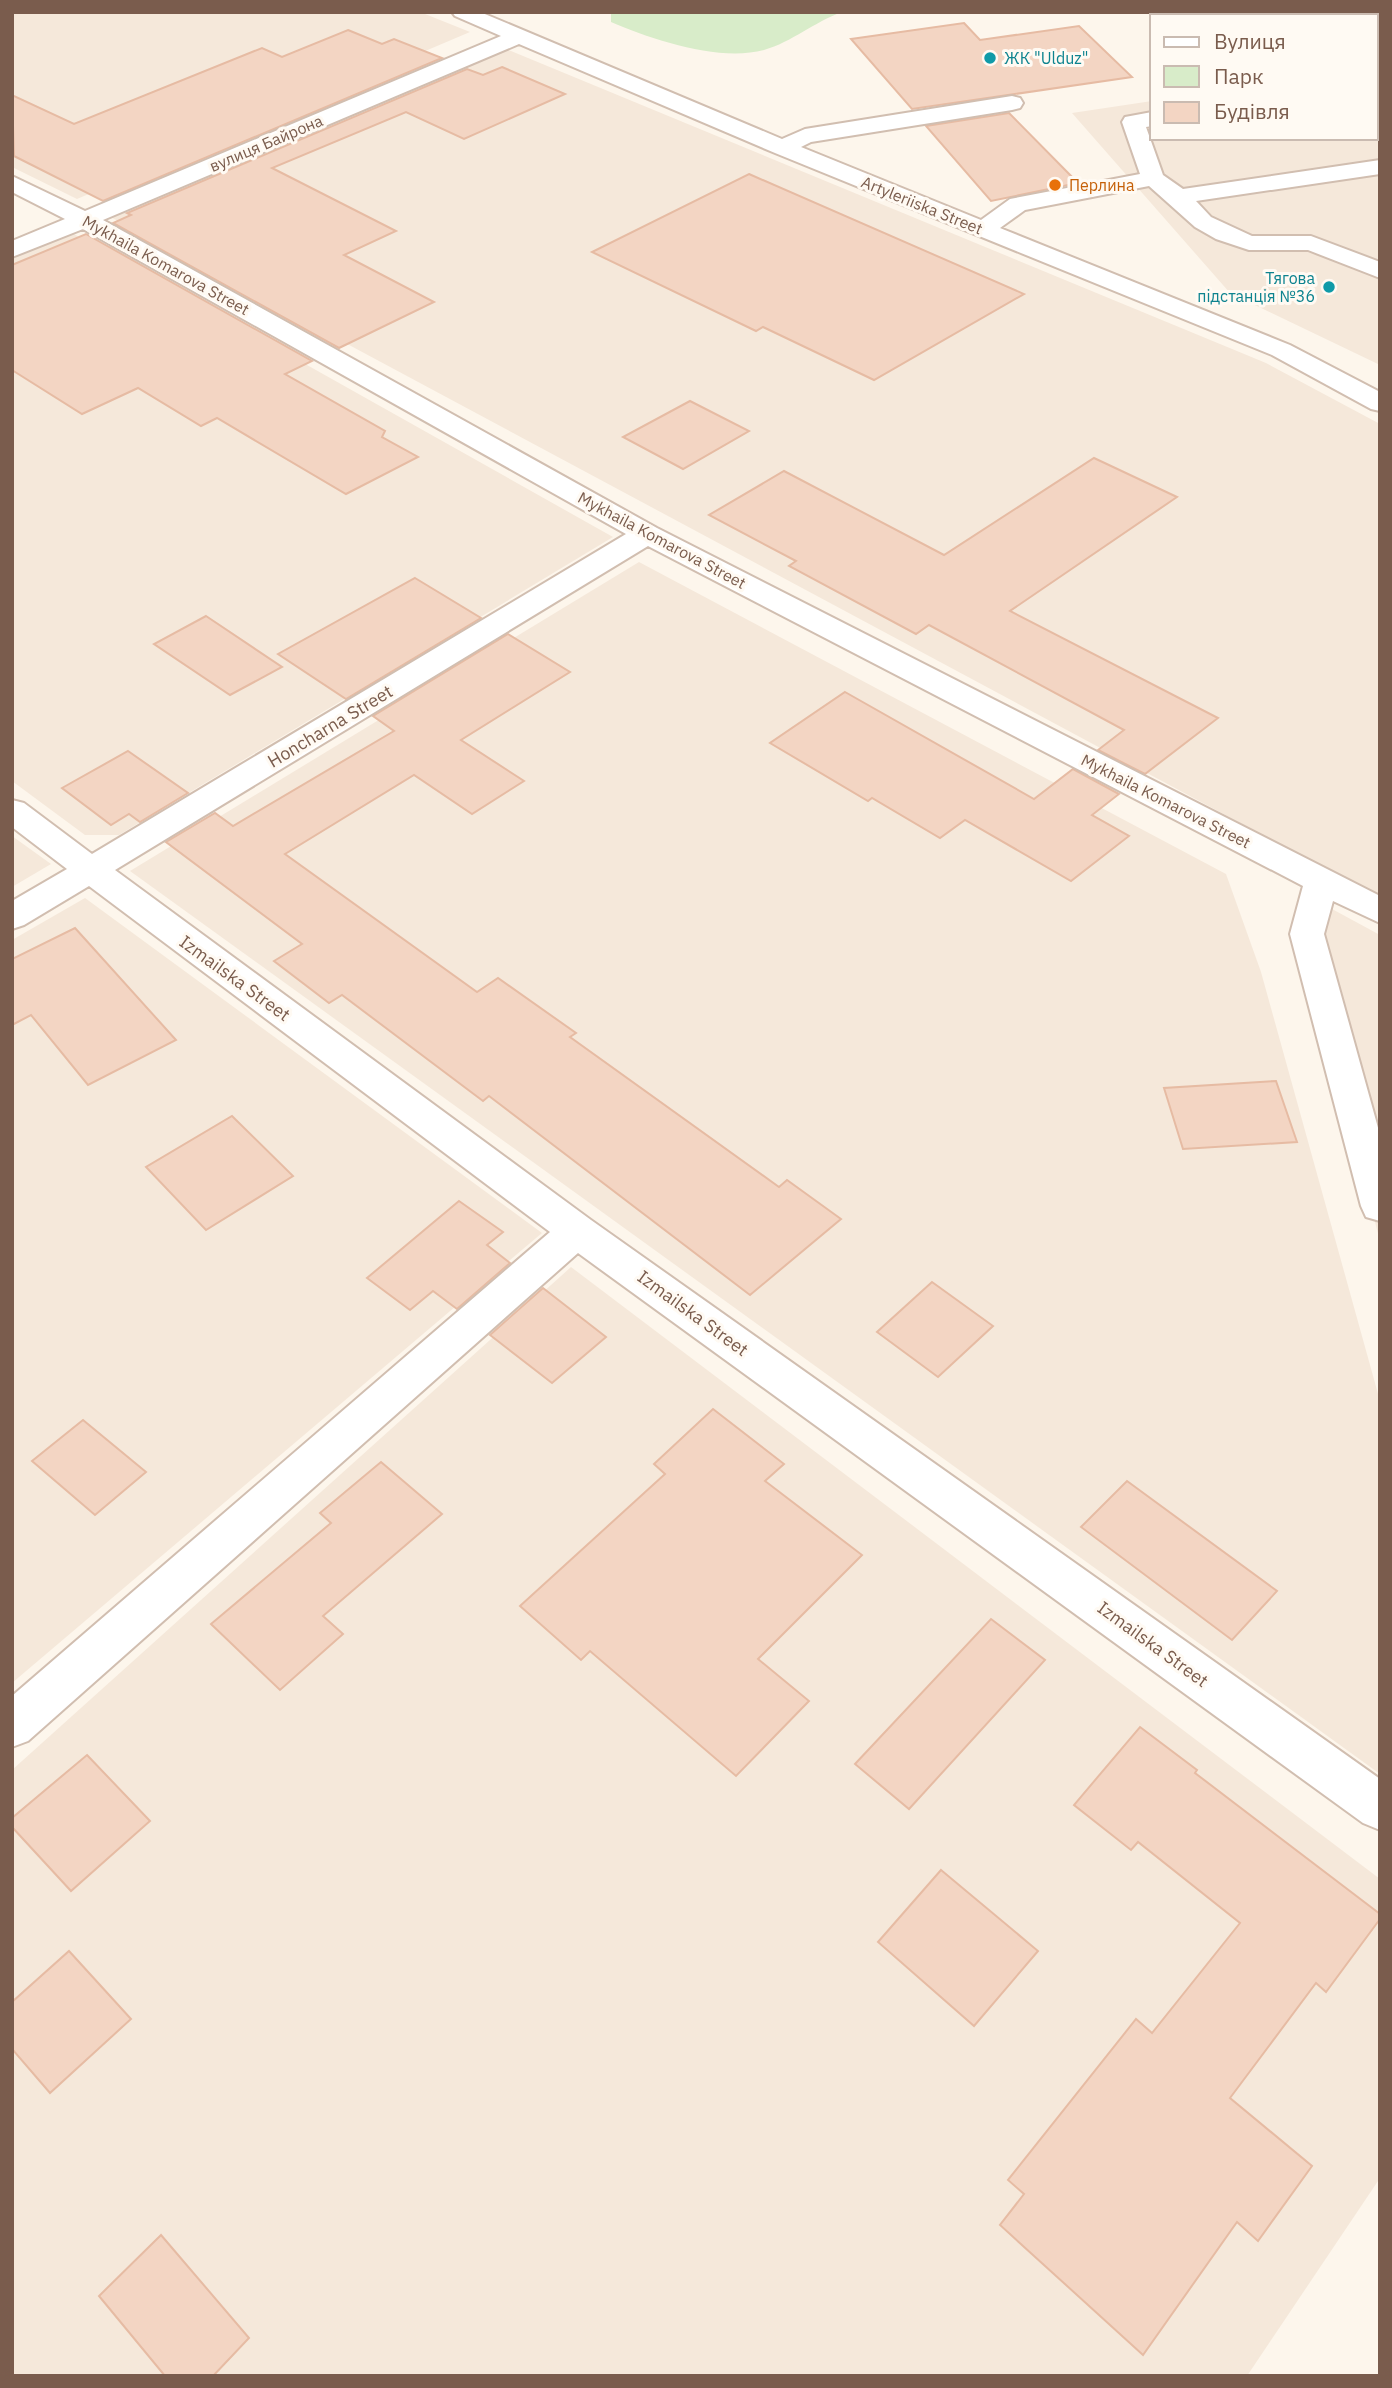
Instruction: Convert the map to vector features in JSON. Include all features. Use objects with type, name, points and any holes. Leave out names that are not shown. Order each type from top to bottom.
[{"type":"street","name":"Artyleriiska Street","points":[[462,12],[783,148],[1281,350],[1380,403]]},
{"type":"street","name":"вулиця Байрона","points":[[12,250],[519,36]]},
{"type":"street","points":[[783,148],[805,136],[1012,103]]},
{"type":"street","points":[[1150,119],[1133,122],[1153,178],[1178,197],[1203,222],[1249,243],[1311,243],[1380,271]]},
{"type":"street","points":[[1178,197],[1380,167]]},
{"type":"street","points":[[983,229],[1018,204],[1153,178]]},
{"type":"street","name":"Mykhaila Komarova Street","points":[[12,183],[85,220],[647,534],[1380,911]]},
{"type":"street","name":"Honcharna Street","points":[[12,917],[647,534]]},
{"type":"street","name":"Izmailska Street","points":[[12,811],[577,1231],[1380,1807]]},
{"type":"street","points":[[1321,881],[1307,934],[1380,1206]]},
{"type":"street","points":[[12,1726],[577,1231]]},
{"type":"shaded area","points":[[12,12],[420,12],[470,32],[77,199],[12,167]]},
{"type":"shaded area","points":[[499,46],[1266,363],[1380,424],[1380,898],[105,214]]},
{"type":"shaded area","points":[[1378,66],[1380,365],[1230,293],[1072,113],[1150,101],[1150,140],[1378,140]]},
{"type":"shaded area","points":[[65,229],[613,537],[119,835],[85,835],[12,781],[12,251]]},
{"type":"shaded area","points":[[639,562],[1226,874],[1261,972],[1380,1401],[1380,1774],[130,871]]},
{"type":"shaded area","points":[[12,836],[51,864],[12,887]]},
{"type":"shaded area","points":[[85,898],[542,1233],[12,1683],[12,940]]},
{"type":"shaded area","points":[[1332,909],[1380,935],[1380,1241],[1300,937]]},
{"type":"shaded area","points":[[571,1267],[1380,1879],[1380,2178],[1247,2376],[12,2376],[12,1770]]},
{"type":"green space","points":[[611,12],[842,12],[764,50],[727,53],[686,47],[646,36],[611,22]]},
{"type":"building","name":"ЖК \"Ulduz\"","points":[[964,23],[980,40],[1079,26],[1132,77],[912,109],[851,39]]},
{"type":"building","points":[[348,30],[382,44],[394,39],[442,58],[103,201],[14,156],[12,95],[74,124],[262,48],[282,57]]},
{"type":"building","points":[[502,67],[565,94],[464,139],[406,112],[272,168],[396,231],[344,255],[434,302],[339,348],[113,223],[131,215],[127,213],[467,69],[483,75]]},
{"type":"building","points":[[1009,113],[1078,183],[991,201],[926,126]]},
{"type":"building","points":[[749,174],[1024,294],[874,380],[763,327],[756,331],[592,252]]},
{"type":"building","points":[[86,234],[312,361],[285,374],[385,431],[382,437],[418,457],[346,494],[217,418],[201,426],[138,388],[82,414],[12,370],[12,265]]},
{"type":"building","points":[[690,401],[749,431],[683,469],[623,437]]},
{"type":"building","points":[[1094,458],[1177,497],[1010,611],[1218,718],[1145,774],[1098,750],[1124,730],[929,625],[916,634],[789,566],[796,561],[709,515],[784,471],[944,555]]},
{"type":"building","points":[[415,578],[481,618],[346,699],[278,654]]},
{"type":"building","points":[[206,616],[282,667],[230,695],[154,644]]},
{"type":"building","points":[[508,634],[570,672],[461,740],[524,781],[472,814],[414,775],[285,854],[477,992],[498,978],[576,1033],[570,1037],[779,1187],[787,1180],[841,1219],[750,1295],[489,1096],[483,1101],[342,995],[329,1003],[274,961],[302,944],[166,842],[215,813],[233,826],[394,731],[373,716]]},
{"type":"building","points":[[845,692],[1034,799],[1073,769],[1119,794],[1092,815],[1129,836],[1071,881],[965,820],[940,838],[872,798],[868,801],[770,743]]},
{"type":"building","points":[[128,751],[188,793],[140,822],[129,814],[111,825],[62,788]]},
{"type":"building","points":[[75,928],[176,1040],[88,1085],[31,1015],[12,1025],[12,959]]},
{"type":"building","points":[[1276,1081],[1297,1142],[1183,1149],[1164,1088]]},
{"type":"building","points":[[232,1116],[293,1176],[206,1230],[146,1167]]},
{"type":"building","points":[[459,1201],[503,1232],[487,1245],[510,1263],[457,1309],[433,1291],[410,1310],[367,1278]]},
{"type":"building","points":[[932,1282],[993,1326],[938,1377],[877,1332]]},
{"type":"building","points":[[543,1288],[606,1337],[552,1383],[490,1335]]},
{"type":"building","points":[[713,1409],[784,1464],[765,1481],[862,1555],[758,1659],[809,1701],[736,1776],[590,1651],[581,1660],[520,1606],[665,1474],[654,1464]]},
{"type":"building","points":[[83,1420],[146,1472],[95,1515],[32,1461]]},
{"type":"building","points":[[381,1462],[442,1514],[323,1616],[343,1634],[280,1690],[211,1624],[331,1523],[320,1513]]},
{"type":"building","points":[[1127,1481],[1277,1591],[1232,1640],[1081,1527]]},
{"type":"building","points":[[991,1619],[1045,1660],[909,1809],[855,1764]]},
{"type":"building","points":[[1140,1727],[1197,1770],[1195,1773],[1380,1914],[1380,1919],[1326,1992],[1316,1983],[1230,2098],[1312,2166],[1258,2241],[1237,2222],[1143,2355],[1000,2225],[1024,2194],[1008,2180],[1136,2019],[1152,2033],[1240,1923],[1138,1842],[1131,1850],[1074,1805]]},
{"type":"building","points":[[87,1755],[150,1821],[71,1891],[12,1827],[12,1818]]},
{"type":"building","points":[[941,1870],[1038,1951],[974,2026],[878,1942]]},
{"type":"building","points":[[69,1951],[131,2019],[50,2093],[12,2049],[12,2002]]},
{"type":"building","points":[[161,2235],[249,2338],[213,2376],[165,2376],[99,2296]]},
{"type":"place","name":"ЖК \"Ulduz\"","points":[[990,58]]},
{"type":"place","name":"Перлина","points":[[1055,185]]},
{"type":"place","name":"Тягова пiдстанцiя №36","points":[[1329,287]]}]
